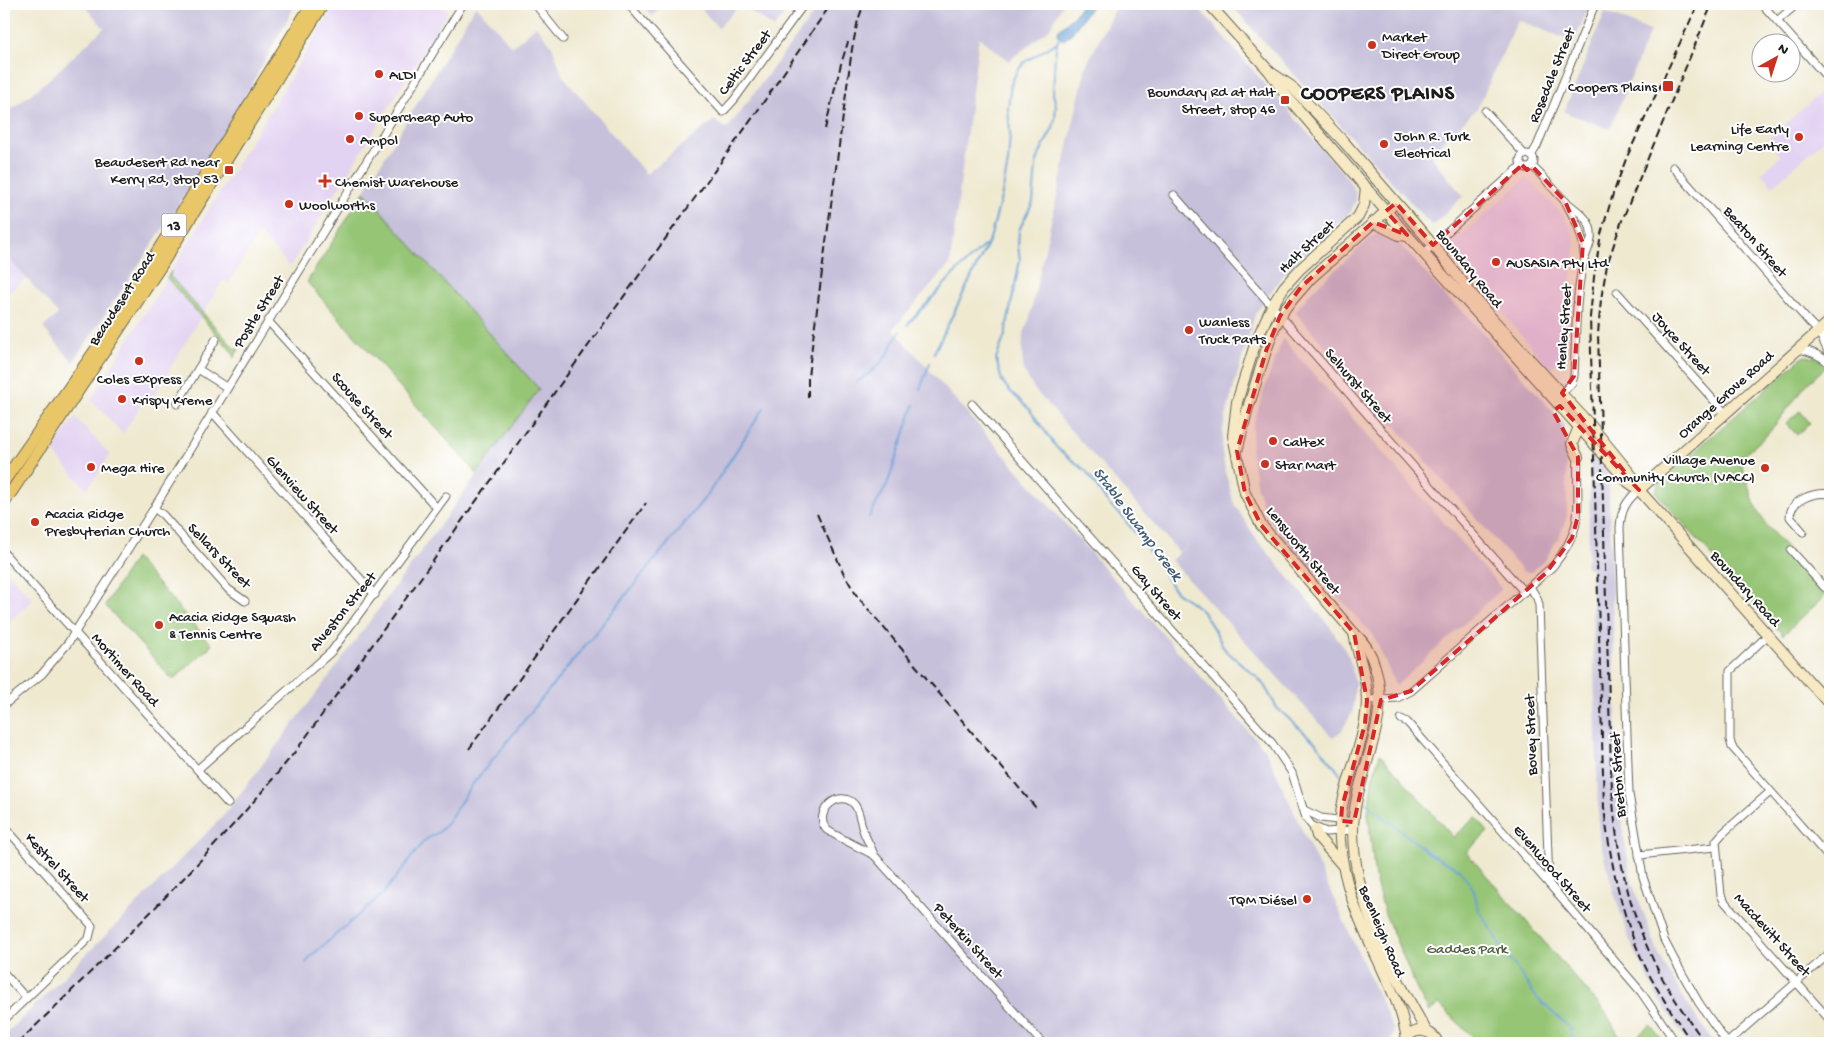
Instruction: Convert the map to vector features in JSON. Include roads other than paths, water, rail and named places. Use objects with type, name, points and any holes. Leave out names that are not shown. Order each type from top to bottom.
[{"type":"highway","name":"Beaudesert Road","points":[[4,481],[97,348],[312,4]]},
{"type":"highway","name":"Beaudesert Road","points":[[4,503],[160,267],[323,4]]},
{"type":"main road","name":"Boundary Road","points":[[1209,4],[1270,72],[1284,93],[1408,236],[1628,482],[1639,490],[1830,705]]},
{"type":"main road","name":"Boundary Road","points":[[1270,72],[1290,86],[1328,124],[1433,245],[1487,313],[1562,393],[1631,475],[1639,490]]},
{"type":"main road","points":[[1346,228],[1362,211],[1366,187]]},
{"type":"main road","name":"Halt Street","points":[[1272,306],[1300,269],[1346,228],[1362,223],[1393,200]]},
{"type":"main road","name":"Halt Street","points":[[1280,316],[1306,282],[1373,222],[1384,208]]},
{"type":"main road","points":[[1373,222],[1399,236],[1408,236]]},
{"type":"main road","name":"Lensworth Street","points":[[1272,306],[1256,342],[1237,402],[1233,436],[1239,471],[1245,492],[1261,525],[1354,633],[1364,641],[1373,660],[1378,678],[1380,700]]},
{"type":"main road","name":"Lensworth Street","points":[[1237,451],[1247,411],[1266,351],[1280,316]]},
{"type":"main road","name":"Orange Grove Road","points":[[1639,490],[1830,321]]},
{"type":"main road","points":[[1578,456],[1572,444],[1579,427]]},
{"type":"main road","name":"Lensworth Street","points":[[1354,633],[1364,669],[1367,700]]},
{"type":"main road","name":"Beenleigh Road","points":[[1367,700],[1365,724],[1345,790],[1340,826],[1344,867],[1354,906],[1398,1006],[1406,1040]]},
{"type":"main road","name":"Beenleigh Road","points":[[1380,700],[1377,730],[1360,782],[1354,826],[1356,870],[1366,910],[1401,988],[1427,1032],[1438,1043]]},
{"type":"main road","points":[[1315,829],[1317,836],[1344,867]]},
{"type":"main road","points":[[1406,1040],[1416,1031],[1427,1032]]},
{"type":"street","name":"Postle Street","points":[[4,705],[42,674],[75,632],[154,508],[463,4]]},
{"type":"street","points":[[535,4],[563,39]]},
{"type":"street","name":"Celtic Street","points":[[628,4],[723,112],[734,100],[804,4]]},
{"type":"street","name":"Rosedale Street","points":[[1528,155],[1537,146],[1596,4]]},
{"type":"street","points":[[1762,4],[1830,81]]},
{"type":"street","points":[[1777,21],[1797,4]]},
{"type":"street","points":[[1485,111],[1534,160],[1532,166],[1527,168],[1522,165]]},
{"type":"street","points":[[1522,165],[1521,159],[1528,155]]},
{"type":"street","points":[[1424,253],[1522,165]]},
{"type":"street","name":"Henley Street","points":[[1532,166],[1565,201],[1577,222],[1584,258]]},
{"type":"street","name":"Beaton Street","points":[[1674,167],[1818,332]]},
{"type":"street","name":"Selhurst Street","points":[[1174,196],[1527,590]]},
{"type":"street","name":"Henley Street","points":[[1562,393],[1572,383],[1574,376],[1578,293],[1584,258],[1591,237],[1590,226],[1572,205],[1565,201]]},
{"type":"street","name":"Joyce Street","points":[[1617,292],[1726,414]]},
{"type":"street","name":"Scouse Street","points":[[268,321],[437,508]]},
{"type":"street","points":[[1818,332],[1830,338]]},
{"type":"street","points":[[1818,332],[1830,356]]},
{"type":"street","points":[[177,404],[216,339]]},
{"type":"street","points":[[1798,349],[1811,351],[1824,358],[1830,364]]},
{"type":"street","points":[[198,369],[226,388]]},
{"type":"street","name":"Gay Street","points":[[972,404],[1272,743],[1292,774],[1306,818],[1315,829]]},
{"type":"street","name":"Glenview Street","points":[[212,412],[374,595]]},
{"type":"street","points":[[1367,700],[1400,697],[1411,692],[1527,590],[1558,559],[1575,531],[1578,516],[1578,456]]},
{"type":"street","name":"Breton Street","points":[[1639,490],[1624,507],[1621,514],[1620,528],[1629,794],[1643,877],[1664,940],[1699,1003],[1727,1043]]},
{"type":"street","points":[[1803,532],[1790,517],[1793,509],[1802,499],[1808,496],[1830,494]]},
{"type":"street","name":"Alveston Street","points":[[198,769],[331,652],[446,496]]},
{"type":"street","name":"Sellars Street","points":[[154,508],[163,515],[228,589],[235,596],[245,601]]},
{"type":"street","points":[[1791,550],[1824,587],[1830,590]]},
{"type":"street","name":"Mortimer Road","points":[[4,553],[228,804]]},
{"type":"street","name":"Bovey Street","points":[[1527,590],[1538,598],[1540,605],[1550,884]]},
{"type":"street","points":[[1768,635],[1730,671],[1730,740],[1732,747],[1830,859]]},
{"type":"street","name":"Evenwood Street","points":[[1401,719],[1407,722],[1550,884],[1641,992],[1676,1043]]},
{"type":"street","points":[[1639,855],[1715,847],[1716,841],[1722,834],[1770,792]]},
{"type":"street","name":"Peterkin Street","points":[[874,855],[828,830],[823,822],[823,816],[829,804],[840,799],[855,805],[862,828],[874,855],[1042,1043]]},
{"type":"street","points":[[1304,810],[1316,817],[1340,826],[1354,826]]},
{"type":"street","name":"Kestrel Street","points":[[4,826],[92,926],[89,938],[26,998]]},
{"type":"street","points":[[1315,829],[1326,832],[1340,826]]},
{"type":"street","name":"Macdevitt Street","points":[[1715,847],[1721,896],[1724,902],[1830,1020]]},
{"type":"street","points":[[1727,1043],[1830,953]]},
{"type":"street","points":[[4,973],[26,998],[4,1020]]},
{"type":"water","points":[[1082,4],[1093,4],[1072,33],[1064,40],[1057,35],[1059,29],[1074,16]]},
{"type":"waterway","name":"Stable Swamp Creek","points":[[1062,36],[1057,42],[1055,56],[1053,94],[1056,105],[1055,119],[1053,128],[1036,165],[1033,202],[1019,230],[1018,246],[1020,260],[1005,335],[996,359],[1002,381],[1029,409],[1057,448],[1086,471],[1109,505],[1121,515],[1144,544],[1172,587],[1203,612],[1225,650],[1257,677],[1264,685],[1277,708],[1317,744],[1340,774]]},
{"type":"waterway","points":[[934,353],[990,239],[1008,163],[1010,134],[1008,108],[1011,84],[1017,71],[1025,62],[1057,42]]},
{"type":"waterway","points":[[907,325],[954,274],[984,246]]},
{"type":"waterway","points":[[857,382],[884,359],[900,332]]},
{"type":"waterway","points":[[920,389],[930,363]]},
{"type":"waterway","points":[[869,517],[887,485],[914,405]]},
{"type":"waterway","points":[[306,963],[311,956],[383,894],[425,840],[439,832],[447,823],[471,786],[708,494],[764,408]]},
{"type":"waterway","name":"Stable Swamp Creek","points":[[1365,802],[1430,854],[1459,869],[1473,888],[1479,910],[1537,998],[1572,1030],[1572,1043]]},
{"type":"railway","points":[[18,1043],[198,863],[266,788],[298,748],[754,116],[831,4]]},
{"type":"railway","points":[[808,398],[808,376],[852,49],[858,20],[864,4]]},
{"type":"railway","points":[[1692,1043],[1666,1003],[1641,958],[1620,895],[1607,830],[1604,808],[1590,317],[1601,234],[1613,194],[1626,159],[1698,4]]},
{"type":"railway","points":[[1705,1043],[1669,990],[1647,947],[1623,873],[1615,822],[1611,768],[1598,334],[1601,299],[1607,265],[1621,223],[1712,4]]},
{"type":"railway","points":[[825,129],[848,42]]},
{"type":"railway","points":[[469,749],[646,503]]},
{"type":"railway","points":[[817,514],[844,574],[857,596],[1036,808]]},
{"type":"place","name":"Market Direct Group","points":[[1372,45]]},
{"type":"place","name":"ALDI","points":[[379,74]]},
{"type":"place","name":"Coopers Plains","points":[[1668,86]]},
{"type":"place","name":"Boundary Rd at Halt Street, stop 46","points":[[1285,100]]},
{"type":"place","name":"Supercheap Auto","points":[[359,116]]},
{"type":"place","name":"Life Early Learning Centre","points":[[1799,137]]},
{"type":"place","name":"Ampol","points":[[350,139]]},
{"type":"place","name":"John R. Turk Electrical","points":[[1384,144]]},
{"type":"place","name":"Beaudesert Rd near Kerry Rd, stop 53","points":[[229,170]]},
{"type":"place","name":"Chemist Warehouse","points":[[325,181]]},
{"type":"place","name":"Woolworths","points":[[289,204]]},
{"type":"place","name":"AUSASIA Pty Ltd","points":[[1496,262]]},
{"type":"place","name":"Wanless Truck Parts","points":[[1189,330]]},
{"type":"place","name":"Coles Express","points":[[139,361]]},
{"type":"place","name":"Krispy Kreme","points":[[122,399]]},
{"type":"place","name":"Caltex","points":[[1273,441]]},
{"type":"place","name":"Star Mart","points":[[1265,464]]},
{"type":"place","name":"Mega Hire","points":[[91,467]]},
{"type":"place","name":"Village Avenue Community Church (VACC)","points":[[1765,468]]},
{"type":"place","name":"Acacia Ridge Presbyterian Church","points":[[35,522]]},
{"type":"place","name":"Acacia Ridge Squash & Tennis Centre","points":[[159,625]]},
{"type":"place","name":"TQM Diésel","points":[[1307,899]]},
{"type":"district","name":"COOPERS PLAINS","points":[[1378,92]]},
{"type":"park label","name":"Gaddes Park","points":[[1467,948]]}]
